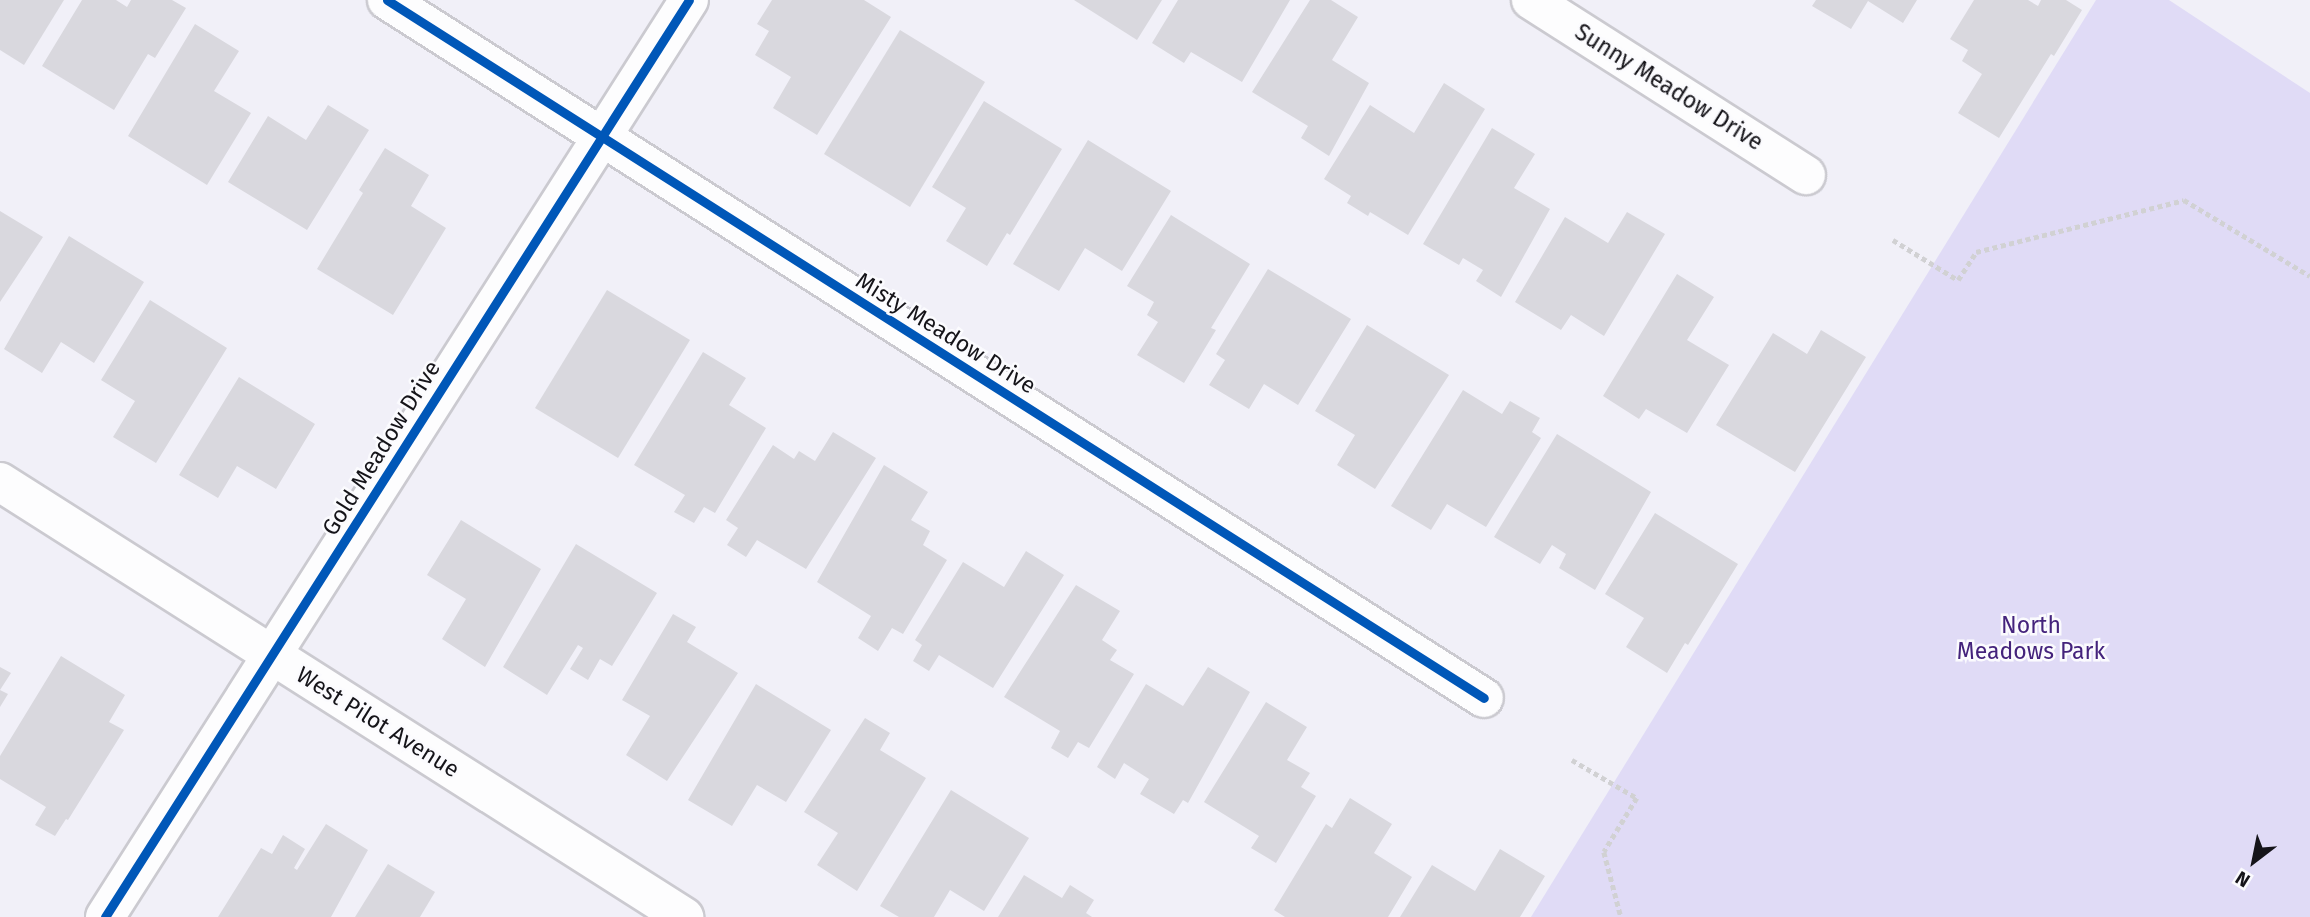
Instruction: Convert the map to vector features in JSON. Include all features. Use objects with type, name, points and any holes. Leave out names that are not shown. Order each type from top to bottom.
[{"type":"street","name":"Misty Meadow Drive","points":[[387,0],[1484,698]]},
{"type":"street","name":"Gold Meadow Drive","points":[[105,917],[689,0]]},
{"type":"street","name":"Sunny Meadow Drive","points":[[1531,0],[1807,175]]},
{"type":"street","name":"West Pilot Avenue","points":[[0,482],[684,917]]},
{"type":"path","points":[[1893,240],[1958,280],[1976,252],[2185,200],[2310,276]]},
{"type":"path","points":[[1572,760],[1637,797],[1604,852],[1621,917]]},
{"type":"green space","name":"North Meadows Park","points":[[2096,0],[2169,0],[2310,93],[2310,917],[1531,917]]},
{"type":"building","points":[[0,0],[64,0],[24,65],[0,50]]},
{"type":"building","points":[[82,0],[116,0],[127,7],[131,0],[172,0],[186,8],[155,58],[148,54],[114,110],[42,66]]},
{"type":"building","points":[[772,0],[864,0],[891,17],[817,135],[773,108],[791,77],[755,55],[769,31],[757,24]]},
{"type":"building","points":[[1074,0],[1162,0],[1137,40]]},
{"type":"building","points":[[1178,0],[1290,0],[1242,82],[1191,52],[1184,63],[1152,43]]},
{"type":"building","points":[[1310,0],[1331,0],[1358,17],[1332,60],[1369,83],[1329,156],[1301,138],[1308,126],[1252,92]]},
{"type":"building","points":[[1816,0],[1917,0],[1903,23],[1868,1],[1851,29],[1812,6]]},
{"type":"building","points":[[1974,0],[2028,0],[2038,6],[2041,0],[2066,0],[2082,10],[1999,138],[1958,113],[1982,74],[1962,61],[1968,50],[1950,39]]},
{"type":"building","points":[[195,24],[239,51],[214,91],[251,113],[207,185],[128,136]]},
{"type":"building","points":[[900,30],[985,82],[910,207],[824,154]]},
{"type":"building","points":[[1444,83],[1485,109],[1408,235],[1370,212],[1368,216],[1347,203],[1351,196],[1324,179],[1370,105],[1414,133]]},
{"type":"building","points":[[984,101],[1062,149],[1010,235],[1007,233],[987,266],[946,241],[966,208],[932,187]]},
{"type":"building","points":[[328,105],[369,130],[307,230],[228,182],[268,116],[306,140]]},
{"type":"building","points":[[1492,128],[1535,154],[1514,188],[1550,209],[1501,297],[1476,281],[1483,270],[1463,258],[1459,265],[1423,244]]},
{"type":"building","points":[[1088,140],[1171,191],[1122,271],[1085,248],[1059,291],[1013,264]]},
{"type":"building","points":[[385,148],[429,175],[411,206],[446,228],[393,315],[317,269],[363,193],[359,190]]},
{"type":"building","points":[[0,211],[43,237],[0,302]]},
{"type":"building","points":[[1627,212],[1665,234],[1604,336],[1571,315],[1561,330],[1515,302],[1565,217],[1608,243]]},
{"type":"building","points":[[1171,215],[1250,264],[1211,328],[1216,330],[1184,383],[1137,355],[1158,322],[1147,315],[1154,302],[1127,286]]},
{"type":"building","points":[[69,236],[144,282],[94,363],[61,342],[42,373],[4,349]]},
{"type":"building","points":[[1268,269],[1351,319],[1298,405],[1264,384],[1249,409],[1209,385],[1225,360],[1216,354]]},
{"type":"building","points":[[1677,274],[1714,297],[1687,340],[1729,365],[1687,433],[1646,409],[1639,419],[1603,396]]},
{"type":"building","points":[[607,290],[690,340],[618,458],[535,408]]},
{"type":"building","points":[[150,300],[227,348],[156,463],[113,437],[135,401],[101,380]]},
{"type":"building","points":[[1367,325],[1449,375],[1375,489],[1337,465],[1355,435],[1315,411]]},
{"type":"building","points":[[1821,330],[1866,357],[1795,472],[1716,425],[1773,333],[1807,354]]},
{"type":"building","points":[[703,352],[746,378],[729,405],[766,428],[715,513],[704,507],[694,523],[674,512],[685,495],[634,465]]},
{"type":"building","points":[[239,377],[315,424],[276,489],[237,466],[218,498],[179,475]]},
{"type":"building","points":[[1463,390],[1502,414],[1510,401],[1540,418],[1532,432],[1541,438],[1486,527],[1447,504],[1431,530],[1391,506]]},
{"type":"building","points":[[833,432],[876,458],[806,569],[757,540],[746,557],[727,545],[738,528],[726,520],[773,445],[794,459],[799,451],[815,461]]},
{"type":"building","points":[[1557,434],[1651,492],[1595,590],[1559,568],[1566,554],[1552,545],[1540,564],[1494,537]]},
{"type":"building","points":[[884,465],[928,492],[911,520],[930,531],[923,545],[947,560],[903,634],[892,628],[878,651],[858,638],[871,616],[817,582]]},
{"type":"building","points":[[1655,513],[1738,564],[1688,645],[1685,643],[1667,673],[1626,647],[1644,618],[1605,594]]},
{"type":"building","points":[[461,520],[541,569],[485,667],[442,639],[466,599],[427,575]]},
{"type":"building","points":[[576,544],[657,593],[612,666],[600,659],[588,680],[570,669],[583,648],[578,645],[547,695],[503,667]]},
{"type":"building","points":[[1026,551],[1064,575],[993,688],[939,655],[929,671],[913,661],[922,645],[915,640],[963,562],[1004,587]]},
{"type":"building","points":[[1076,585],[1120,611],[1102,640],[1117,650],[1110,660],[1134,674],[1089,748],[1078,742],[1068,758],[1051,748],[1060,731],[1004,697]]},
{"type":"building","points":[[673,614],[696,627],[687,642],[738,673],[667,781],[626,755],[650,716],[622,700]]},
{"type":"building","points":[[61,656],[125,695],[109,722],[124,730],[68,820],[66,819],[55,836],[35,825],[46,807],[0,779],[0,756]]},
{"type":"building","points":[[0,667],[11,673],[0,690]]},
{"type":"building","points":[[1208,667],[1250,692],[1188,803],[1183,800],[1174,814],[1140,794],[1149,779],[1124,763],[1115,779],[1097,767],[1146,684],[1183,706]]},
{"type":"building","points":[[756,684],[831,730],[786,802],[757,785],[732,826],[688,800]]},
{"type":"building","points":[[0,690],[8,694],[0,707]]},
{"type":"building","points":[[1266,702],[1307,727],[1287,760],[1310,773],[1301,787],[1316,796],[1276,863],[1251,848],[1259,836],[1204,802]]},
{"type":"building","points":[[865,718],[890,733],[880,750],[926,778],[857,891],[817,865],[838,833],[804,812]]},
{"type":"building","points":[[951,790],[1029,838],[984,911],[950,890],[934,917],[899,917],[880,906]]},
{"type":"building","points":[[1350,798],[1392,824],[1374,853],[1412,877],[1388,917],[1285,917],[1274,910],[1326,824],[1332,828]]},
{"type":"building","points":[[326,824],[368,850],[331,917],[218,917],[261,848],[272,854],[283,835],[305,849],[294,868],[297,870]]},
{"type":"building","points":[[1500,849],[1545,876],[1520,917],[1400,917],[1432,865],[1475,891]]},
{"type":"building","points":[[388,864],[435,892],[420,917],[355,917]]},
{"type":"building","points":[[1024,875],[1062,898],[1070,885],[1094,900],[1086,913],[1092,917],[998,917]]},
{"type":"cycle path","points":[[387,0],[1484,698]]},
{"type":"cycle path","points":[[105,917],[689,0]]}]
